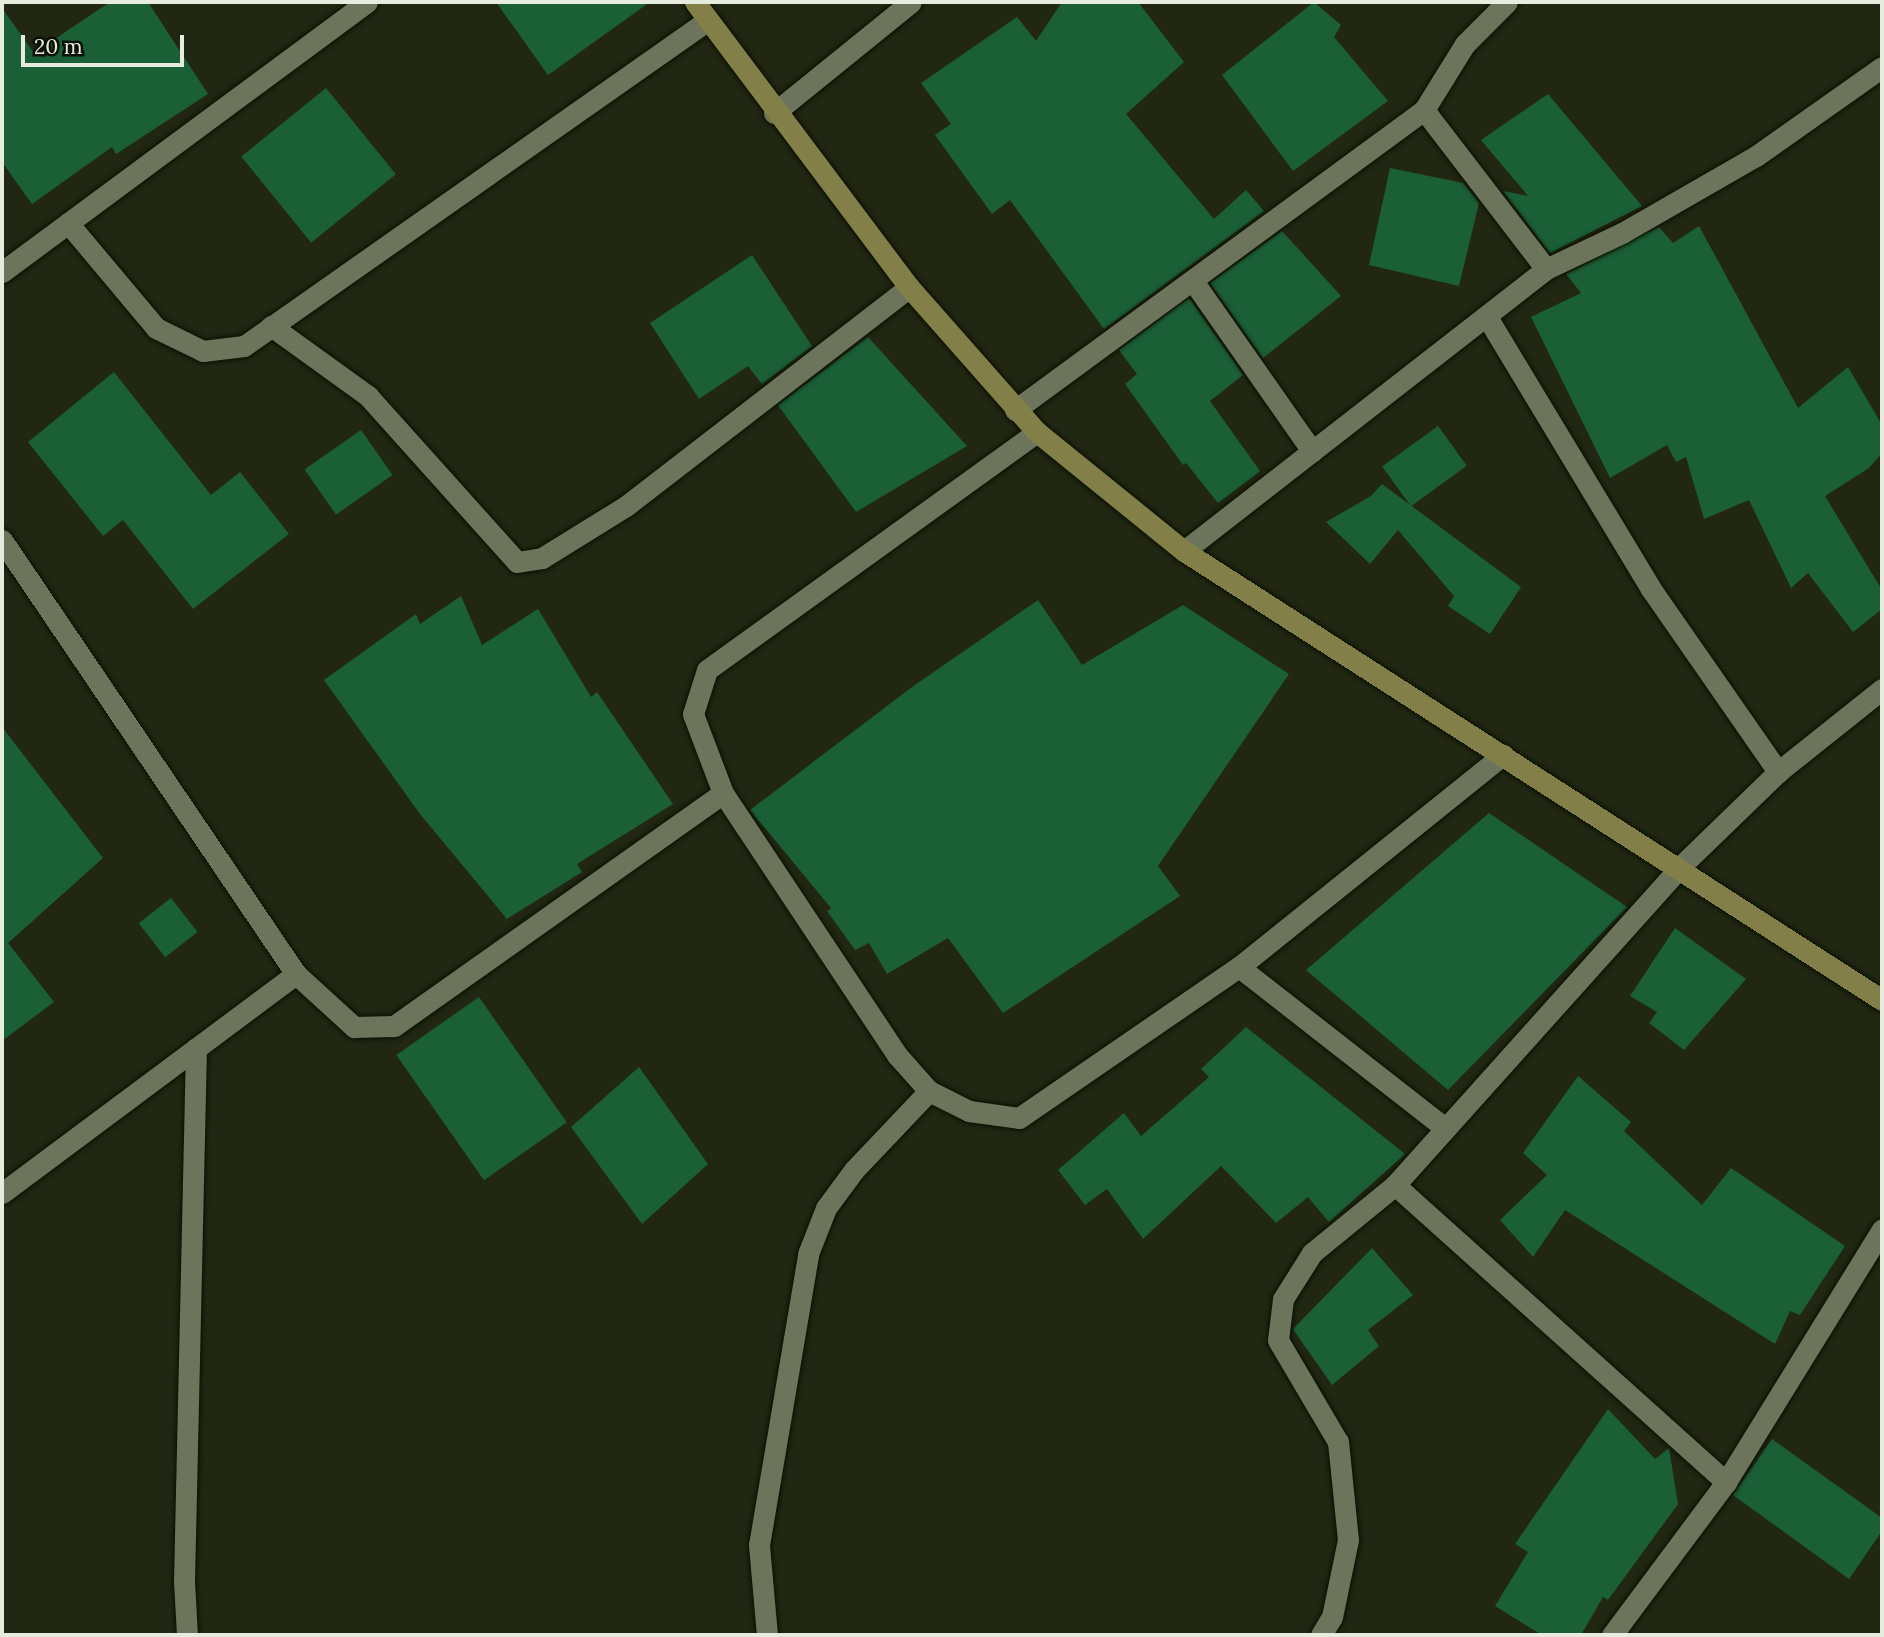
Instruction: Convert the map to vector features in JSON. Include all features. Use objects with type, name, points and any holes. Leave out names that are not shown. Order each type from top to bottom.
[{"type":"main road","points":[[695,2],[774,113],[909,287],[1037,432],[1184,551],[1882,1000]]},
{"type":"street","points":[[2,272],[367,2]]},
{"type":"street","points":[[774,113],[911,2]]},
{"type":"street","points":[[1015,410],[1423,110],[1465,44],[1507,2]]},
{"type":"street","points":[[68,223],[156,328],[203,351],[244,346],[708,20]]},
{"type":"street","points":[[1184,551],[1546,269],[1622,233],[1756,156],[1882,67]]},
{"type":"street","points":[[1423,110],[1546,269]]},
{"type":"street","points":[[1193,281],[1312,451]]},
{"type":"street","points":[[271,326],[368,396],[517,562],[542,558],[626,506],[909,287]]},
{"type":"street","points":[[1487,317],[1651,589],[1779,772]]},
{"type":"street","points":[[1037,432],[707,670],[693,714],[723,793],[897,1055],[929,1091],[969,1111],[1019,1118],[1238,967],[1503,755]]},
{"type":"street","points":[[2,540],[296,974],[354,1027],[394,1026],[723,793]]},
{"type":"street","points":[[1321,1635],[1332,1617],[1348,1540],[1338,1442],[1278,1340],[1283,1299],[1312,1253],[1395,1185],[1679,868],[1779,772],[1882,689]]},
{"type":"street","points":[[1238,967],[1445,1128]]},
{"type":"street","points":[[2,1193],[296,974]]},
{"type":"street","points":[[187,1635],[184,1567],[196,1048]]},
{"type":"street","points":[[767,1635],[759,1545],[808,1254],[826,1208],[854,1170],[929,1091]]},
{"type":"street","points":[[1395,1185],[1726,1482]]},
{"type":"street","points":[[1612,1635],[1726,1482],[1882,1229]]},
{"type":"building","points":[[110,2],[148,2],[208,94],[116,154],[112,147],[32,204],[2,162],[2,8],[34,53]]},
{"type":"building","points":[[496,2],[650,2],[548,75]]},
{"type":"building","points":[[1062,2],[1138,2],[1184,62],[1126,114],[1214,219],[1246,190],[1264,211],[1104,329],[1010,200],[992,214],[935,135],[951,124],[921,83],[1017,17],[1036,41]]},
{"type":"building","points":[[1314,2],[1341,25],[1334,37],[1388,101],[1293,171],[1222,75]]},
{"type":"building","points":[[326,88],[396,174],[311,243],[241,157]]},
{"type":"building","points":[[1548,94],[1642,206],[1550,253],[1503,191],[1528,196],[1481,140]]},
{"type":"building","points":[[1390,168],[1463,183],[1479,203],[1459,286],[1369,265]]},
{"type":"building","points":[[1699,226],[1798,408],[1848,367],[1882,425],[1882,453],[1869,468],[1825,496],[1882,590],[1882,609],[1853,632],[1808,573],[1791,588],[1749,500],[1704,519],[1686,457],[1676,462],[1667,445],[1610,478],[1531,317],[1581,293],[1566,274],[1659,227],[1673,243]]},
{"type":"building","points":[[1282,231],[1341,296],[1263,358],[1210,283]]},
{"type":"building","points":[[752,255],[812,346],[762,384],[748,366],[699,399],[650,323]]},
{"type":"building","points":[[1189,298],[1243,375],[1210,401],[1260,471],[1218,503],[1186,463],[1183,465],[1125,384],[1137,374],[1119,350]]},
{"type":"building","points":[[868,337],[967,446],[856,512],[778,405]]},
{"type":"building","points":[[114,372],[211,495],[240,472],[289,534],[193,609],[123,520],[103,536],[28,442]]},
{"type":"building","points":[[1438,426],[1467,466],[1411,506],[1382,467]]},
{"type":"building","points":[[361,430],[393,475],[336,515],[304,470]]},
{"type":"building","points":[[1382,484],[1521,587],[1490,634],[1448,606],[1454,596],[1398,530],[1370,564],[1326,522],[1371,496]]},
{"type":"building","points":[[461,596],[482,645],[538,609],[591,697],[597,692],[673,804],[577,864],[582,872],[507,919],[420,814],[324,680],[416,614],[420,624]]},
{"type":"building","points":[[1038,600],[1082,665],[1183,605],[1289,674],[1158,866],[1180,896],[1003,1013],[948,938],[887,974],[869,943],[855,950],[827,911],[831,908],[750,810],[912,687]]},
{"type":"building","points":[[2,727],[103,858],[8,943],[54,1002],[2,1041]]},
{"type":"building","points":[[1489,813],[1627,907],[1448,1090],[1306,970]]},
{"type":"building","points":[[171,898],[197,932],[165,957],[139,923]]},
{"type":"building","points":[[1675,928],[1746,979],[1684,1050],[1649,1023],[1657,1012],[1630,996]]},
{"type":"building","points":[[479,997],[567,1122],[484,1180],[396,1055]]},
{"type":"building","points":[[1246,1027],[1405,1154],[1329,1222],[1308,1197],[1276,1223],[1221,1166],[1143,1239],[1107,1189],[1085,1205],[1058,1170],[1124,1113],[1141,1136],[1209,1077],[1201,1069]]},
{"type":"building","points":[[639,1067],[708,1164],[642,1224],[571,1127]]},
{"type":"building","points":[[1578,1076],[1631,1122],[1624,1131],[1702,1205],[1731,1168],[1845,1246],[1800,1315],[1790,1311],[1775,1344],[1565,1210],[1533,1257],[1500,1220],[1547,1175],[1523,1153]]},
{"type":"building","points":[[1372,1248],[1413,1295],[1368,1330],[1379,1346],[1332,1385],[1293,1329]]},
{"type":"building","points":[[1608,1409],[1655,1459],[1669,1448],[1678,1504],[1608,1600],[1603,1597],[1581,1635],[1542,1635],[1495,1606],[1528,1552],[1515,1544]]},
{"type":"building","points":[[1772,1439],[1882,1518],[1882,1531],[1849,1579],[1733,1495]]}]
